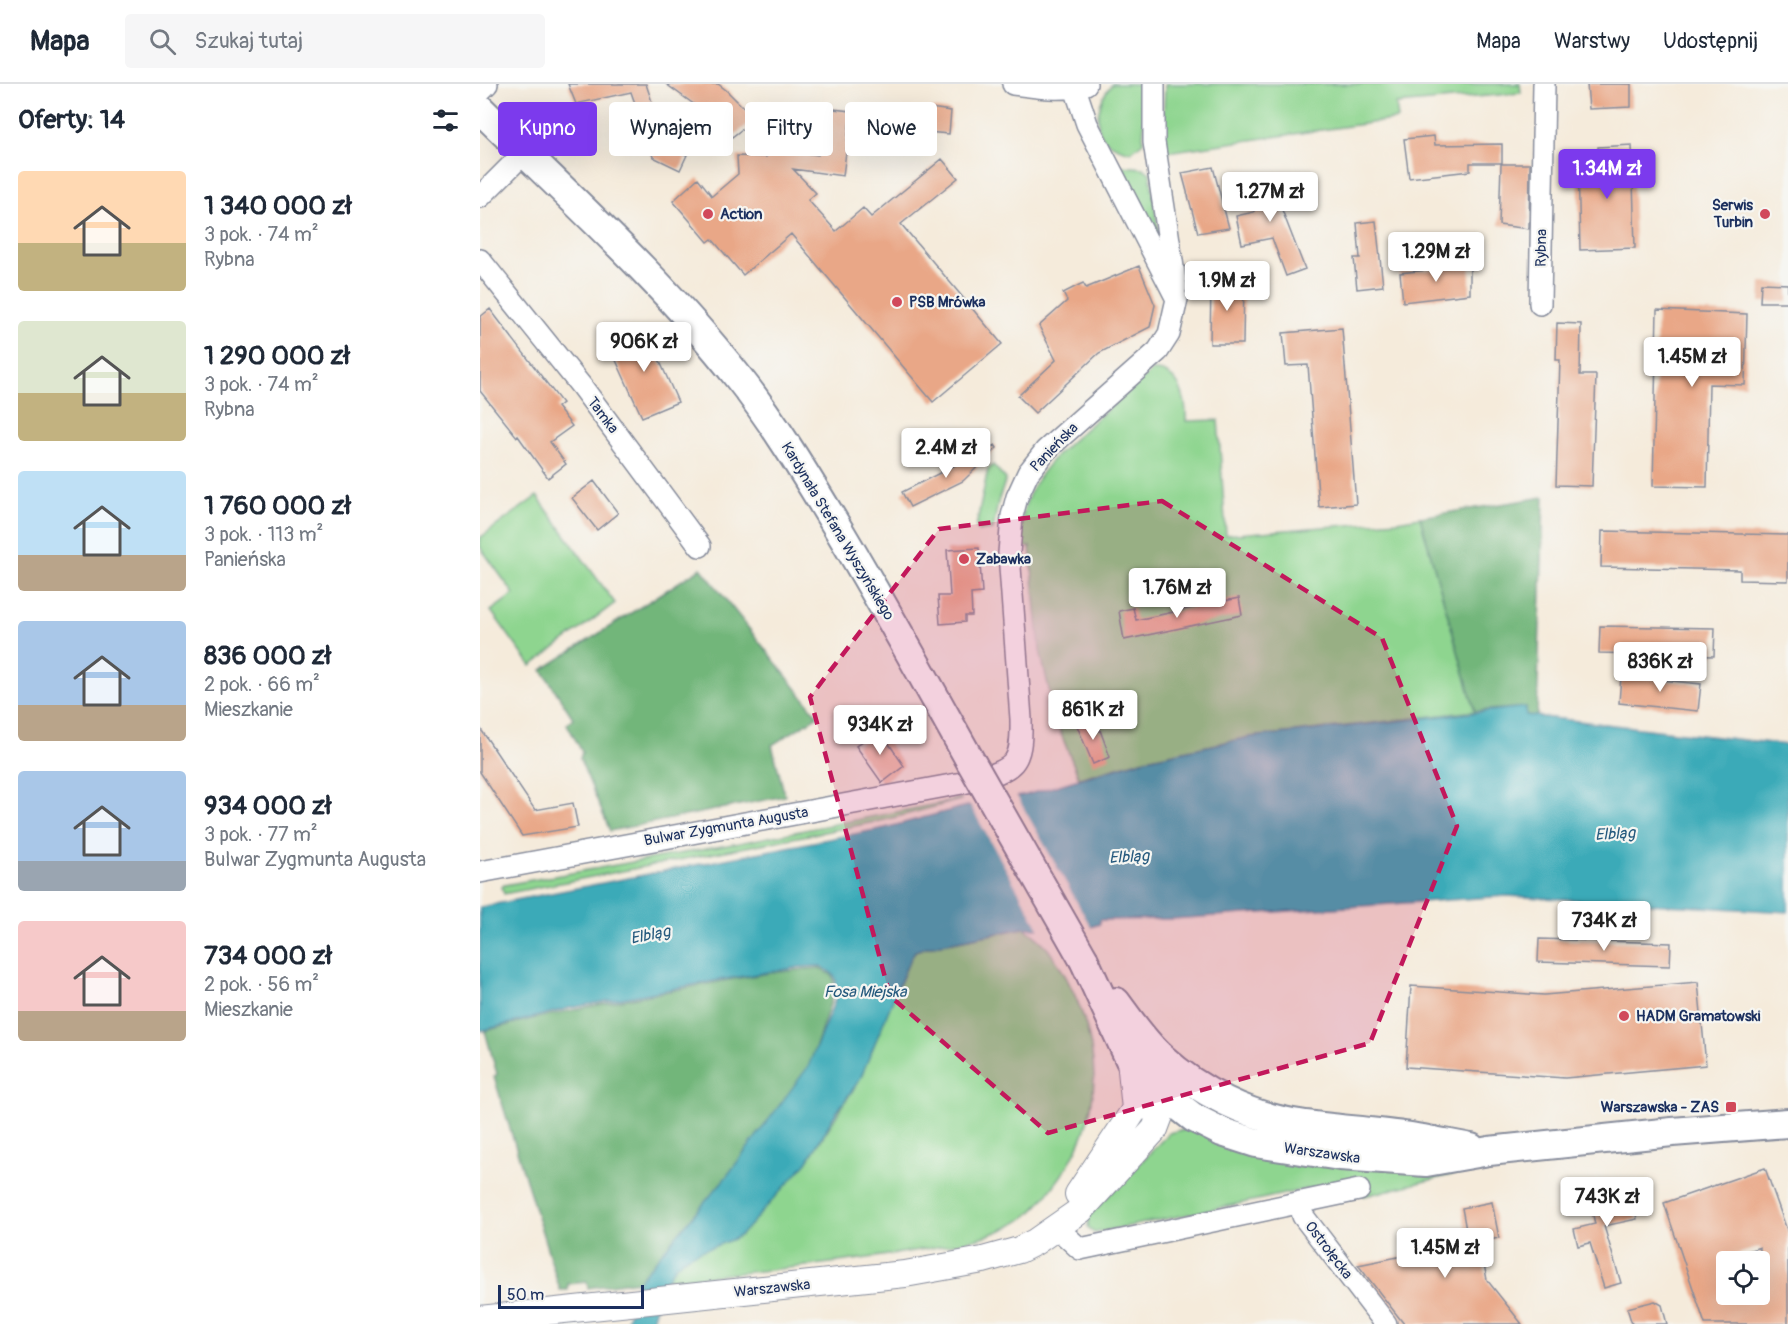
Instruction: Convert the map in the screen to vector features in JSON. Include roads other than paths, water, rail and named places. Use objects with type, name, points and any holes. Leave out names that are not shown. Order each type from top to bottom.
[{"type":"main road","name":"Kardynała Stefana Wyszyńskiego","points":[[480,109],[498,127]]},
{"type":"main road","name":"Kardynała Stefana Wyszyńskiego","points":[[527,156],[629,254],[706,338],[745,386],[795,457],[848,545],[972,772],[1083,960]]},
{"type":"main road","name":"Warszawska","points":[[1083,960],[1130,1060],[1176,1088],[1211,1094],[1262,1115],[1297,1124],[1404,1136],[1489,1151],[1672,1131],[1788,1123]]},
{"type":"main road","name":"Warszawska","points":[[1083,960],[1160,1057],[1176,1088]]},
{"type":"street","points":[[480,92],[487,84]]},
{"type":"street","points":[[1013,84],[1057,89],[1081,86],[1087,124],[1177,299]]},
{"type":"street","name":"Panieńska","points":[[972,772],[1004,771],[1016,760],[1022,739],[1009,553],[1017,497],[1028,472],[1046,450],[1158,351],[1169,334],[1177,299],[1154,142],[1154,84]]},
{"type":"street","name":"Rybna","points":[[1540,304],[1544,84]]},
{"type":"street","points":[[480,198],[521,156]]},
{"type":"street","name":"Tamka","points":[[480,260],[582,387],[700,546]]},
{"type":"street","name":"Bulwar Zygmunta Augusta","points":[[480,872],[972,772]]},
{"type":"street","name":"Warszawska","points":[[1056,1227],[1135,1109],[1130,1060]]},
{"type":"street","points":[[1135,1109],[1176,1088]]},
{"type":"street","name":"Warszawska","points":[[480,1319],[939,1269],[1019,1250],[1035,1242],[1081,1210],[1155,1129],[1176,1088]]},
{"type":"street","name":"Warszawska","points":[[1056,1227],[1080,1249],[1359,1190]]},
{"type":"street","name":"Ostrołęcka","points":[[1300,1202],[1303,1216],[1386,1324]]},
{"type":"water","points":[[1526,707],[1526,715],[1788,745],[1788,912],[1507,896],[1172,919],[1100,920],[1100,924],[1091,927],[1024,928],[915,951],[860,1079],[834,1116],[807,1162],[741,1235],[694,1254],[675,1266],[661,1293],[652,1324],[626,1324],[638,1281],[727,1176],[808,1067],[835,1000],[836,980],[833,974],[821,966],[801,967],[719,980],[570,1008],[480,1031],[480,907],[885,828],[963,807],[1026,795],[1142,760],[1250,737]]},
{"type":"place","name":"Action","points":[[708,214]]},
{"type":"place","name":"Serwis Turbin","points":[[1765,214]]},
{"type":"place","name":"PSB Mrówka","points":[[897,302]]},
{"type":"place","name":"Zabawka","points":[[964,559]]},
{"type":"place","name":"HADM Gramatowski","points":[[1624,1016]]},
{"type":"place","name":"Warszawska - ZAS","points":[[1731,1107]]},
{"type":"water label","name":"Elbląg","points":[[1615,833]]},
{"type":"water label","name":"Elbląg","points":[[1129,856]]},
{"type":"water label","name":"Elbląg","points":[[650,934]]},
{"type":"water label","name":"Fosa Miejska","points":[[865,991]]}]
